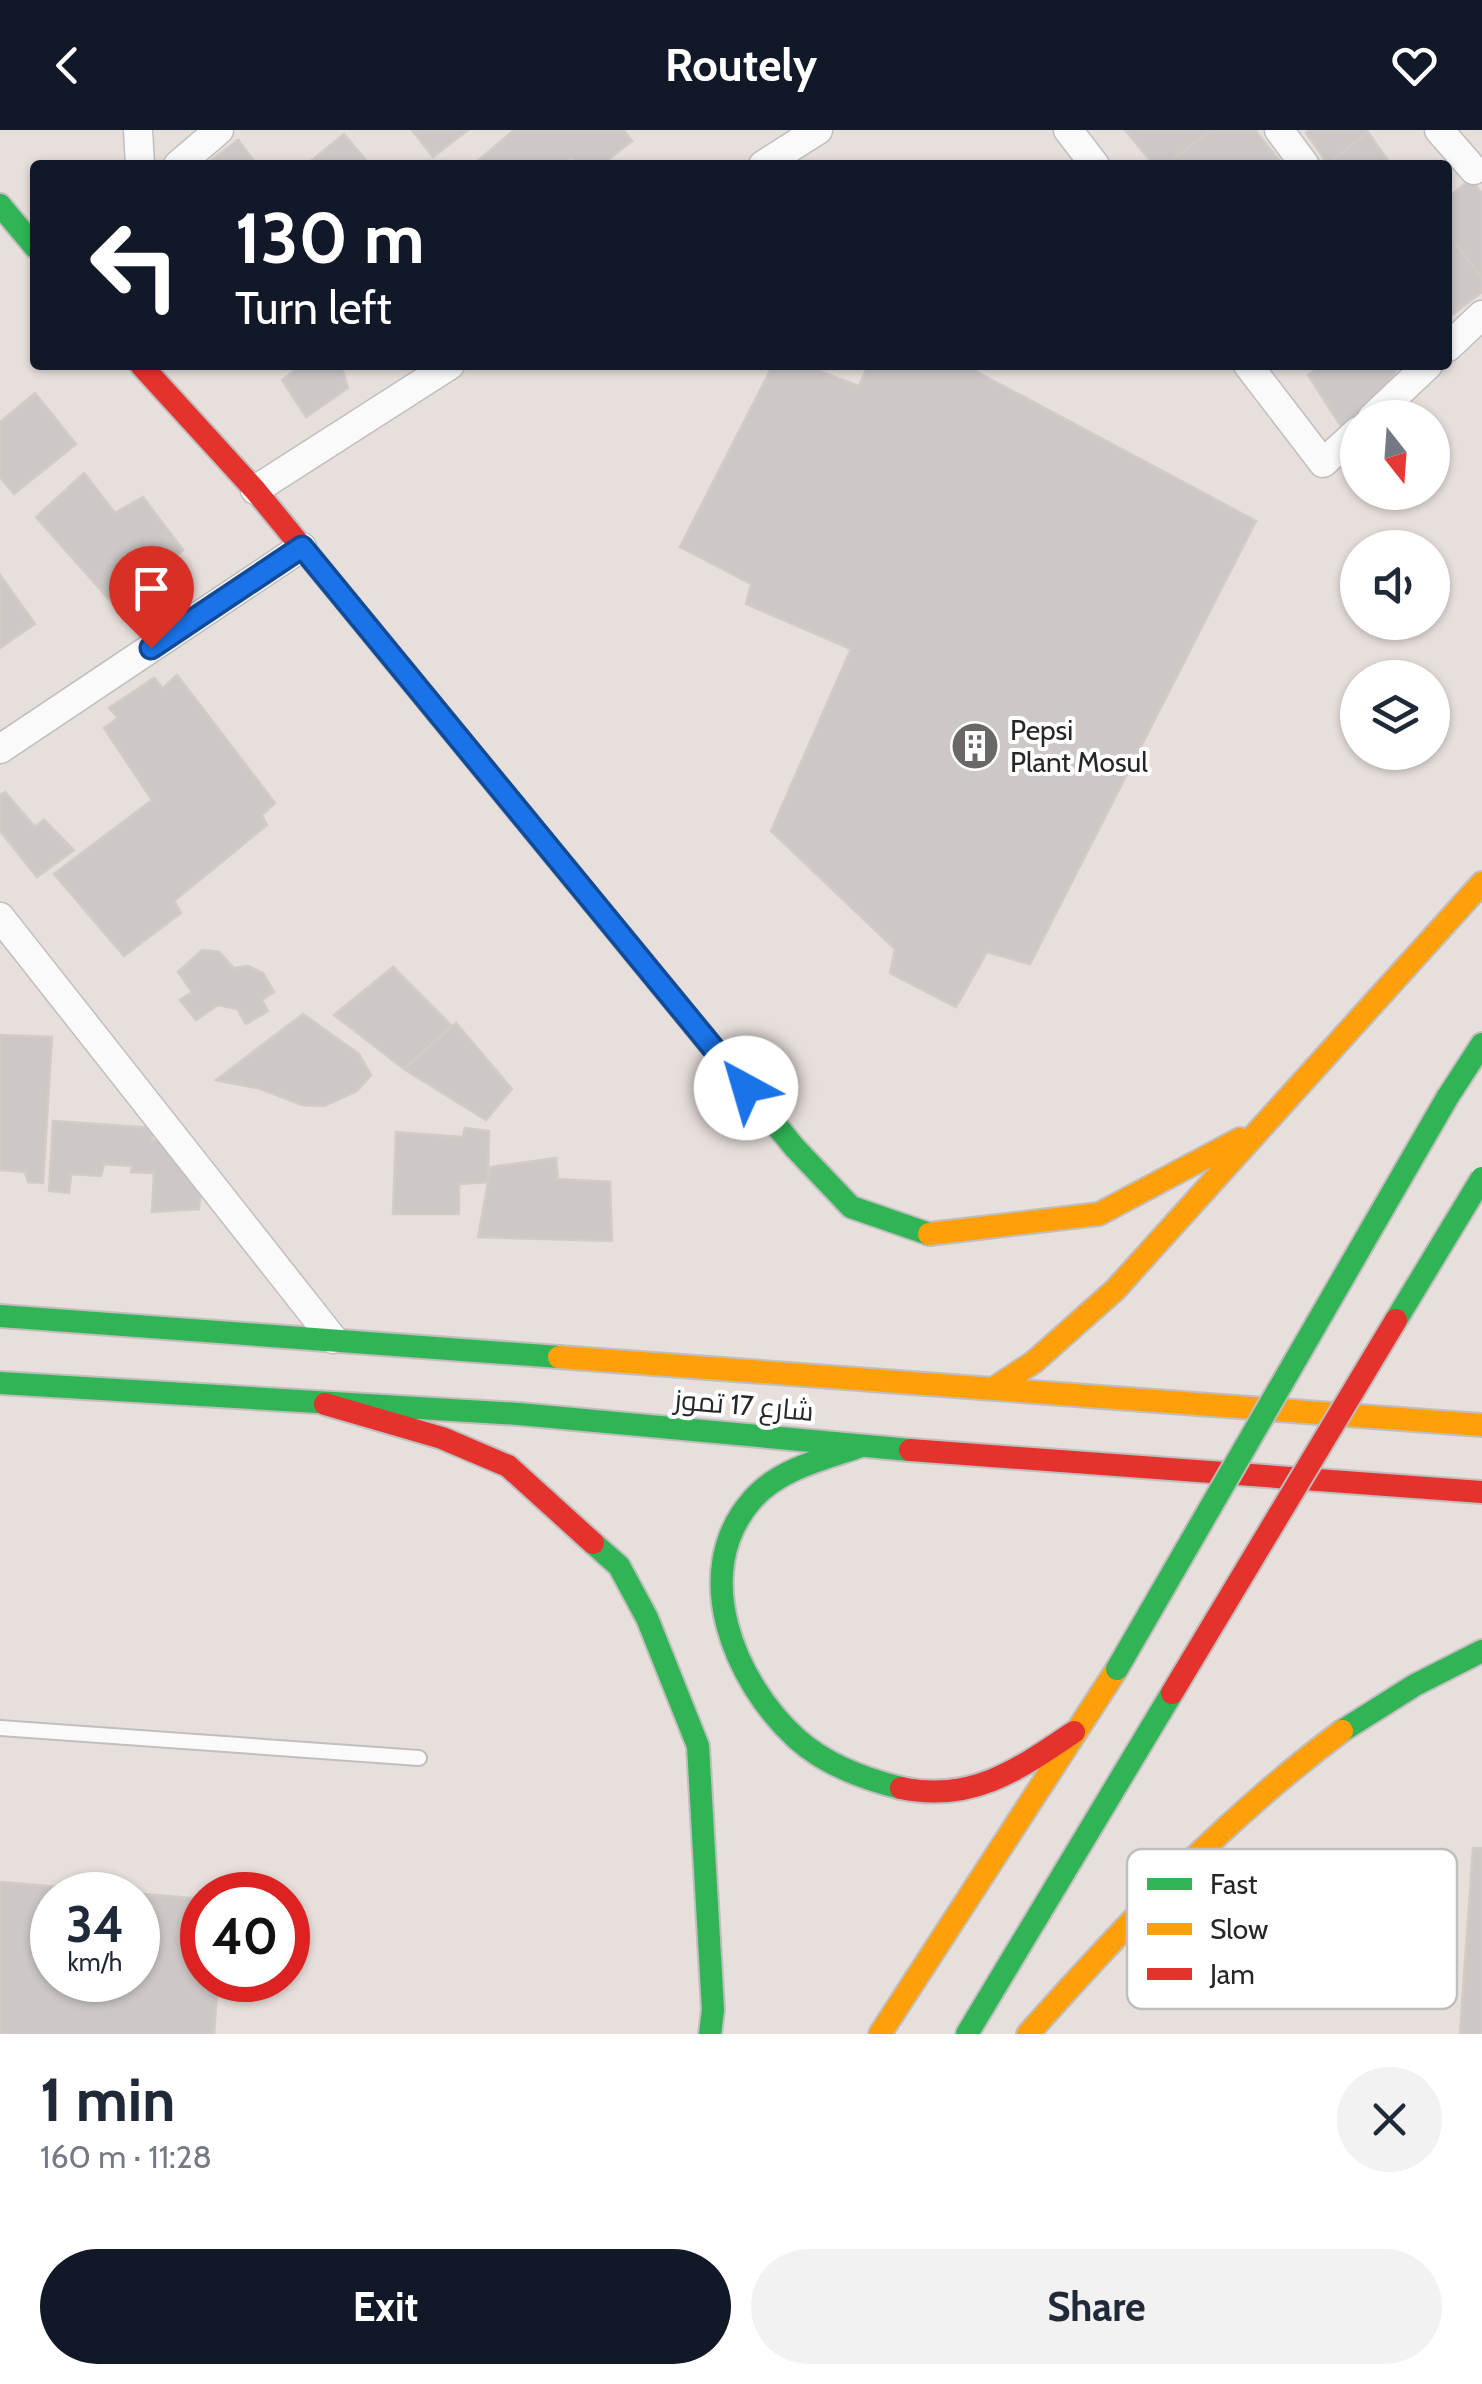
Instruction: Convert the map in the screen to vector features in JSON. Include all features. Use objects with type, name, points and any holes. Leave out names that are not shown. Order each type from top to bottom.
[{"type":"main road","points":[[0,205],[30,241]]},
{"type":"main road","points":[[146,370],[255,490],[795,1148],[851,1207],[931,1236],[1099,1214],[1268,1124]]},
{"type":"main road","points":[[996,1387],[1034,1362],[1115,1290],[1482,883]]},
{"type":"main road","points":[[880,2034],[1117,1669],[1482,1044]]},
{"type":"main road","points":[[967,2034],[1482,1178]]},
{"type":"main road","name":"شارع 17 تموز","points":[[0,1316],[1482,1426]]},
{"type":"main road","name":"شارع 17 تموز","points":[[0,1383],[519,1414],[861,1446],[1482,1492]]},
{"type":"main road","points":[[325,1404],[442,1438],[508,1466],[619,1566],[647,1618],[698,1746],[714,2010],[710,2034]]},
{"type":"main road","points":[[861,1446],[790,1472],[751,1499],[728,1538],[720,1597],[750,1684],[771,1714],[800,1742],[837,1766],[888,1784],[948,1794],[1006,1776],[1074,1732]]},
{"type":"main road","points":[[1201,1849],[1278,1775],[1433,1673],[1482,1651]]},
{"type":"main road","points":[[1028,2034],[1127,1925]]},
{"type":"street","points":[[138,130],[140,160]]},
{"type":"street","points":[[184,160],[219,130]]},
{"type":"street","points":[[771,160],[818,130]]},
{"type":"street","points":[[1068,130],[1090,160]]},
{"type":"street","points":[[1279,130],[1302,160]]},
{"type":"street","points":[[1439,130],[1474,170]]},
{"type":"street","points":[[1452,343],[1482,315]]},
{"type":"street","points":[[255,490],[442,370]]},
{"type":"street","points":[[1252,370],[1323,464],[1340,448]]},
{"type":"street","points":[[1391,400],[1423,370]]},
{"type":"street","points":[[0,750],[302,547]]},
{"type":"street","points":[[0,917],[332,1338]]},
{"type":"lane","points":[[0,1728],[419,1758]]},
{"type":"building","points":[[412,130],[468,130],[433,157]]},
{"type":"building","points":[[514,130],[624,130],[632,141],[607,160],[571,157],[479,160]]},
{"type":"building","points":[[1125,130],[1211,130],[1172,160],[1150,160]]},
{"type":"building","points":[[1211,130],[1255,130],[1279,160],[1172,160]]},
{"type":"building","points":[[1368,132],[1333,160],[1325,160],[1306,133]]},
{"type":"building","points":[[1368,132],[1388,160],[1333,160]]},
{"type":"building","points":[[344,134],[366,160],[312,160]]},
{"type":"building","points":[[238,140],[253,160],[212,160]]},
{"type":"building","points":[[1471,178],[1482,194],[1482,278],[1452,239],[1452,195]]},
{"type":"building","points":[[1452,239],[1482,278],[1482,292],[1452,315]]},
{"type":"building","points":[[295,370],[343,370],[348,388],[306,417],[282,380]]},
{"type":"building","name":"Pepsi Plant Mosul","points":[[770,370],[816,370],[859,386],[866,370],[973,370],[1256,521],[1030,964],[987,952],[956,1007],[890,973],[895,949],[771,831],[851,649],[746,604],[751,584],[680,547]]},
{"type":"building","points":[[1315,370],[1396,370],[1375,400],[1340,400],[1340,425],[1308,375]]},
{"type":"building","points":[[35,393],[76,444],[14,494],[0,477],[0,422]]},
{"type":"building","points":[[84,473],[115,513],[143,497],[183,550],[115,606],[36,517]]},
{"type":"building","points":[[0,575],[35,624],[0,648]]},
{"type":"building","points":[[177,675],[275,803],[262,815],[267,825],[174,901],[181,913],[124,956],[54,874],[152,800],[104,728],[118,718],[109,708],[154,678],[163,688]]},
{"type":"building","points":[[5,792],[35,827],[44,820],[74,850],[37,877],[0,831],[0,795]]},
{"type":"building","points":[[202,950],[219,952],[234,968],[248,966],[263,973],[274,992],[262,1000],[268,1011],[246,1024],[237,1009],[218,1005],[196,1020],[180,1000],[192,992],[178,972]]},
{"type":"building","points":[[393,967],[452,1026],[404,1069],[334,1015]]},
{"type":"building","points":[[303,1014],[359,1054],[371,1075],[357,1091],[324,1106],[302,1105],[261,1089],[216,1080]]},
{"type":"building","points":[[456,1023],[512,1089],[486,1120],[404,1069]]},
{"type":"building","points":[[0,1035],[52,1037],[43,1183],[28,1182],[25,1172],[0,1170]]},
{"type":"building","points":[[53,1121],[153,1128],[152,1140],[174,1142],[202,1178],[199,1209],[152,1212],[154,1173],[131,1172],[132,1166],[104,1164],[101,1176],[71,1174],[69,1193],[49,1191]]},
{"type":"building","points":[[465,1128],[489,1131],[488,1182],[459,1184],[459,1214],[393,1214],[396,1132],[463,1137]]},
{"type":"building","points":[[556,1158],[558,1179],[610,1182],[612,1241],[478,1237],[491,1167]]},
{"type":"building","points":[[1473,1848],[1482,1848],[1482,2034],[1460,2034]]},
{"type":"building","points":[[0,1882],[30,1885],[30,2002],[160,2002],[160,1895],[180,1897],[180,2002],[216,2002],[214,2034],[0,2034]]},
{"type":"traffic: fast","points":[[0,205],[30,241]]},
{"type":"traffic: fast","points":[[437,712],[795,1148],[851,1207],[929,1234]]},
{"type":"traffic: fast","points":[[1447,1098],[1482,1044]]},
{"type":"traffic: fast","points":[[1117,1669],[1447,1098]]},
{"type":"traffic: fast","points":[[1396,1320],[1482,1178]]},
{"type":"traffic: fast","points":[[0,1316],[559,1357]]},
{"type":"traffic: fast","points":[[0,1383],[519,1414],[910,1450]]},
{"type":"traffic: fast","points":[[861,1446],[788,1473],[752,1500],[733,1529],[724,1560],[722,1592],[727,1625],[738,1657],[774,1715],[797,1739],[833,1764],[901,1788]]},
{"type":"traffic: fast","points":[[593,1543],[619,1566],[647,1618],[698,1746],[713,2010],[710,2034]]},
{"type":"traffic: fast","points":[[1342,1731],[1415,1685],[1482,1651]]},
{"type":"traffic: fast","points":[[967,2034],[1172,1693]]},
{"type":"traffic: slow","points":[[996,1387],[1034,1362],[1115,1290],[1482,883]]},
{"type":"traffic: slow","points":[[929,1234],[1099,1214],[1240,1139]]},
{"type":"traffic: slow","points":[[559,1357],[1482,1425]]},
{"type":"traffic: slow","points":[[880,2034],[1117,1669]]},
{"type":"traffic: slow","points":[[1204,1849],[1342,1731]]},
{"type":"traffic: slow","points":[[1028,2034],[1127,1927]]},
{"type":"traffic: jam","points":[[146,370],[255,490],[437,712]]},
{"type":"traffic: jam","points":[[1172,1693],[1396,1320]]},
{"type":"traffic: jam","points":[[325,1404],[442,1438],[508,1466],[593,1543]]},
{"type":"traffic: jam","points":[[910,1450],[1482,1492]]},
{"type":"traffic: jam","points":[[901,1788],[950,1791],[972,1787],[1013,1770],[1074,1732]]},
{"type":"place","name":"Pepsi Plant Mosul","points":[[975,746]]},
{"type":"route","points":[[151,648],[302,547],[746,1088]]}]
